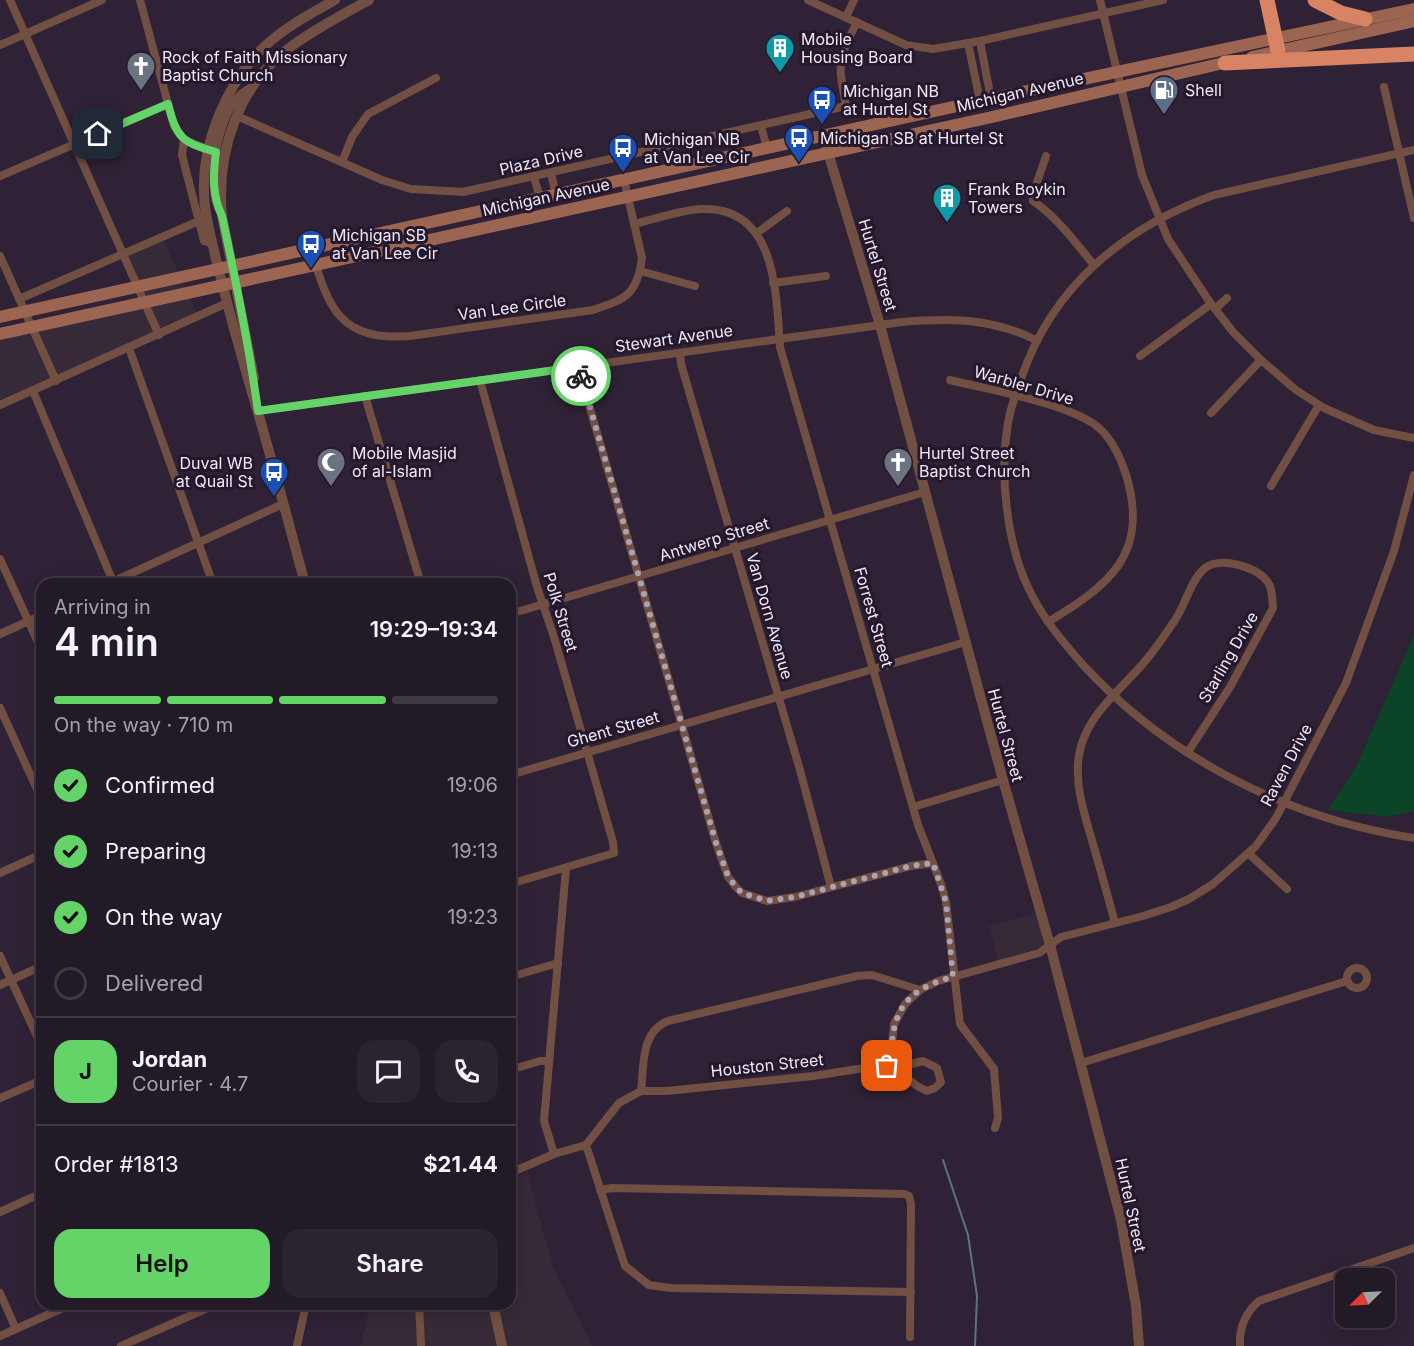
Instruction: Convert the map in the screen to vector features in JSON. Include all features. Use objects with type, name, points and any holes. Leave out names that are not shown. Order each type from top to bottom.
[{"type":"highway","points":[[1267,0],[1277,45]]},
{"type":"highway","points":[[1315,0],[1341,13],[1365,19]]},
{"type":"highway","points":[[1225,63],[1414,54]]},
{"type":"main road","name":"Michigan Avenue","points":[[0,334],[992,117],[1225,63],[1365,19],[1414,9]]},
{"type":"main road","name":"Michigan Avenue","points":[[0,317],[1116,72],[1414,21]]},
{"type":"main road","points":[[98,296],[100,312]]},
{"type":"street","points":[[10,0],[159,335]]},
{"type":"street","points":[[0,45],[102,0]]},
{"type":"street","points":[[140,0],[174,126],[184,140],[212,151]]},
{"type":"street","points":[[304,578],[222,285],[206,219],[203,191],[220,114],[232,90],[257,53],[298,21],[335,0]]},
{"type":"street","points":[[258,411],[251,357],[222,216],[220,195],[227,144],[237,116],[253,86],[275,59],[292,45],[369,0]]},
{"type":"street","points":[[808,0],[906,45],[933,49],[980,41],[1163,0]]},
{"type":"street","points":[[846,17],[854,0]]},
{"type":"street","points":[[1100,0],[1142,175],[1168,239],[1213,307],[1234,333],[1261,360],[1296,390],[1319,405],[1374,430],[1414,438]]},
{"type":"street","name":"Plaza Drive","points":[[237,116],[382,180],[411,189],[464,192],[846,106],[839,63],[857,22]]},
{"type":"street","points":[[980,41],[986,100]]},
{"type":"street","points":[[968,43],[986,100]]},
{"type":"street","points":[[342,162],[352,137],[368,114],[436,78]]},
{"type":"street","points":[[222,216],[217,206],[213,184],[212,151],[238,97],[253,86]]},
{"type":"street","points":[[1384,87],[1414,218]]},
{"type":"street","points":[[0,176],[168,104]]},
{"type":"street","points":[[761,126],[767,148]]},
{"type":"street","name":"Hurtel Street","points":[[823,136],[880,325],[1081,1063],[1121,1220],[1136,1306],[1139,1346]]},
{"type":"street","points":[[184,140],[182,154],[204,241],[212,243]]},
{"type":"street","points":[[1414,150],[1214,195],[1160,218],[1111,251],[1070,288],[1036,340],[1015,397],[1004,452],[1005,486],[1010,521],[1018,560],[1026,583],[1056,635],[1113,696],[1167,739],[1227,776],[1284,803],[1303,811],[1364,828],[1414,838]]},
{"type":"street","points":[[1046,156],[1033,194],[1033,201],[1068,232],[1094,265]]},
{"type":"street","points":[[552,173],[556,195]]},
{"type":"street","points":[[534,177],[540,198]]},
{"type":"street","points":[[624,180],[642,258],[640,271],[695,286]]},
{"type":"street","points":[[634,224],[690,211],[716,210],[732,214],[743,220],[757,233],[787,211]]},
{"type":"street","points":[[19,299],[199,221]]},
{"type":"street","name":"Forrest Street","points":[[757,233],[765,246],[773,283],[778,308],[780,347],[913,807],[946,902],[960,1024],[994,1069],[999,1118],[995,1128]]},
{"type":"street","name":"Van Lee Circle","points":[[311,248],[332,306],[345,321],[362,332],[396,337],[593,310],[618,302],[628,296],[634,288],[640,271]]},
{"type":"street","points":[[0,256],[56,381]]},
{"type":"street","points":[[773,283],[826,276]]},
{"type":"street","points":[[1140,356],[1227,298]]},
{"type":"street","points":[[0,405],[227,303]]},
{"type":"street","name":"Stewart Avenue","points":[[258,411],[880,325],[938,319],[978,321],[1006,327],[1036,340]]},
{"type":"street","points":[[129,348],[211,578]]},
{"type":"street","name":"Van Dorn Avenue","points":[[680,353],[681,364],[779,697],[831,887]]},
{"type":"street","points":[[1211,413],[1261,360]]},
{"type":"street","points":[[578,367],[701,793],[728,876],[742,893],[767,901],[795,897],[911,866],[933,863]]},
{"type":"street","name":"Polk Street","points":[[480,380],[613,842],[613,853],[566,868]]},
{"type":"street","name":"Warbler Drive","points":[[950,380],[1047,405],[1095,424],[1116,450],[1124,468],[1133,508],[1133,529],[1123,558],[1113,574],[1099,589],[1048,622]]},
{"type":"street","points":[[33,391],[110,578]]},
{"type":"street","points":[[365,396],[419,578]]},
{"type":"street","points":[[1272,486],[1319,405]]},
{"type":"street","name":"Raven Drive","points":[[1050,945],[1061,937],[1162,910],[1189,899],[1213,884],[1248,853],[1276,818],[1346,683],[1394,551],[1414,475]]},
{"type":"street","name":"Antwerp Street","points":[[516,612],[925,492]]},
{"type":"street","points":[[123,578],[283,504]]},
{"type":"street","points":[[0,559],[36,638]]},
{"type":"street","name":"Starling Drive","points":[[1113,696],[1142,665],[1175,621],[1205,568],[1222,562],[1234,563],[1267,581],[1272,594],[1273,608],[1230,687],[1188,752]]},
{"type":"street","points":[[0,634],[36,618]]},
{"type":"street","name":"Ghent Street","points":[[516,773],[966,642]]},
{"type":"street","points":[[1113,696],[1099,711],[1085,732],[1078,759],[1078,775],[1083,810],[1115,923]]},
{"type":"street","points":[[0,708],[36,787]]},
{"type":"street","points":[[913,807],[1003,780]]},
{"type":"street","points":[[1248,853],[1287,889]]},
{"type":"street","points":[[0,873],[36,858]]},
{"type":"street","points":[[516,882],[566,868],[544,1121],[554,1154]]},
{"type":"street","points":[[890,1064],[894,1024],[904,1004],[920,990],[953,977],[1039,953],[1050,945]]},
{"type":"street","points":[[0,956],[36,1034]]},
{"type":"street","points":[[516,975],[558,963]]},
{"type":"street","points":[[0,985],[36,969]]},
{"type":"street","points":[[516,1170],[554,1154],[586,1145],[619,1102],[641,1091],[646,1045],[651,1033],[660,1024],[857,976],[873,975],[920,990]]},
{"type":"street","points":[[1081,1063],[1347,981]]},
{"type":"street","points":[[516,1068],[540,1061],[549,1061]]},
{"type":"street","name":"Houston Street","points":[[641,1091],[667,1091],[813,1076],[890,1064],[908,1065],[923,1061],[937,1068],[941,1082],[935,1088],[927,1091],[917,1086],[890,1064]]},
{"type":"street","points":[[0,1098],[36,1083]]},
{"type":"street","points":[[586,1145],[625,1266],[649,1285],[672,1288],[910,1292]]},
{"type":"street","points":[[600,1190],[612,1188],[866,1192],[901,1193],[909,1196],[911,1204],[910,1337]]},
{"type":"street","points":[[0,1212],[36,1196]]},
{"type":"street","points":[[1240,1346],[1241,1331],[1246,1315],[1259,1301],[1414,1248]]},
{"type":"street","points":[[0,1293],[16,1329]]},
{"type":"street","points":[[0,1336],[59,1310]]},
{"type":"street","points":[[121,1346],[203,1310]]},
{"type":"street","points":[[297,1346],[305,1310]]},
{"type":"street","points":[[419,1310],[422,1346]]},
{"type":"street","points":[[494,1310],[501,1346]]},
{"type":"shaded area","points":[[162,237],[198,317],[0,405],[0,334],[144,302],[123,254]]},
{"type":"shaded area","points":[[1037,913],[1045,945],[999,961],[989,926]]},
{"type":"shaded area","points":[[527,1173],[553,1267],[592,1346],[360,1346],[367,1323],[368,1310],[516,1310],[516,1178]]},
{"type":"green space","points":[[1414,635],[1414,811],[1387,817],[1328,810],[1357,765]]},
{"type":"waterway","points":[[943,1160],[968,1235],[977,1296],[975,1346]]},
{"type":"way so far","points":[[581,376],[716,843],[728,876],[742,893],[767,901],[795,897],[911,866],[933,863],[946,902],[953,977],[920,990],[904,1004],[894,1024],[891,1060],[887,1066]]},
{"type":"place","name":"Mobile Housing Board","points":[[780,74]]},
{"type":"place","name":"Rock of Faith Missionary Baptist Church","points":[[141,92]]},
{"type":"place","name":"Shell","points":[[1164,116]]},
{"type":"place","name":"Michigan NB at Hurtel St","points":[[822,126]]},
{"type":"place","name":"Michigan SB at Hurtel St","points":[[799,164]]},
{"type":"place","name":"Michigan NB at Van Lee Cir","points":[[623,174]]},
{"type":"place","name":"Frank Boykin Towers","points":[[947,224]]},
{"type":"place","name":"Michigan SB at Van Lee Cir","points":[[311,270]]},
{"type":"place","name":"Mobile Masjid of al-Islam","points":[[331,488]]},
{"type":"place","name":"Hurtel Street Baptist Church","points":[[898,488]]},
{"type":"place","name":"Duval WB at Quail St","points":[[274,498]]},
{"type":"route","points":[[98,134],[168,104],[174,126],[184,140],[216,152],[213,184],[217,206],[222,216],[251,357],[258,411],[578,367],[581,376]]}]
